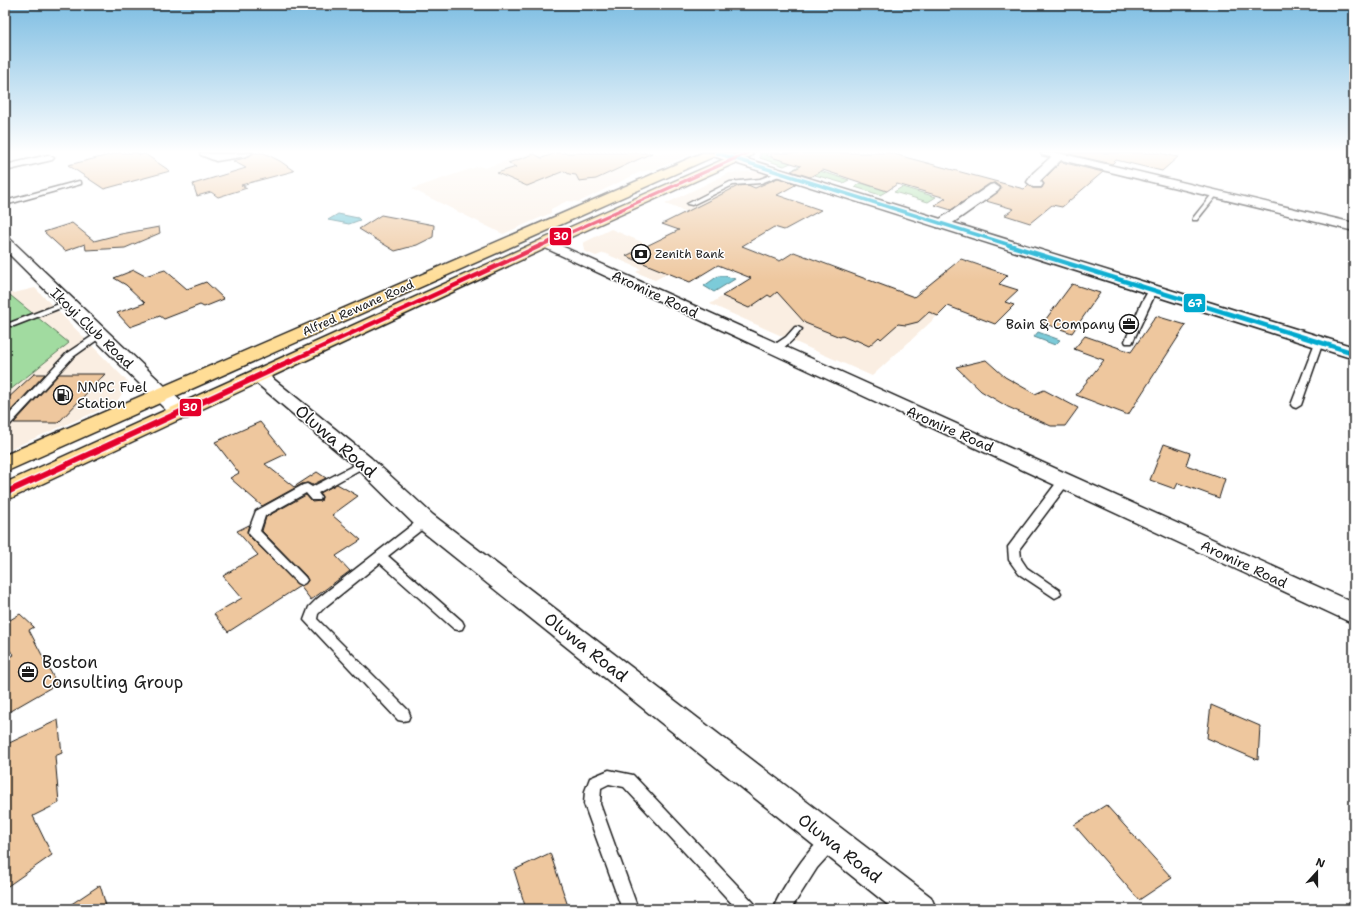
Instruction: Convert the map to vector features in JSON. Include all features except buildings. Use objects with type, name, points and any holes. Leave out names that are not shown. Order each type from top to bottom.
[{"type":"main road","name":"Alfred Rewane Road","points":[[5,464],[613,196]]},
{"type":"main road","name":"Alfred Rewane Road","points":[[5,493],[653,196]]},
{"type":"main road","points":[[575,212],[591,224]]},
{"type":"main road","points":[[489,250],[506,262]]},
{"type":"street","points":[[851,196],[1354,353]]},
{"type":"street","points":[[942,224],[983,196]]},
{"type":"street","points":[[1222,196],[1354,227]]},
{"type":"street","name":"Ikoyi Club Road","points":[[5,242],[67,304],[181,413]]},
{"type":"street","name":"Aromire Road","points":[[546,244],[1354,614]]},
{"type":"street","name":"Oluwa Road","points":[[260,377],[364,463],[425,521],[919,909]]},
{"type":"lane","points":[[5,203],[32,196]]},
{"type":"lane","points":[[690,204],[708,196]]},
{"type":"lane","points":[[1194,218],[1214,196]]},
{"type":"lane","points":[[1129,341],[1146,302],[1153,290]]},
{"type":"lane","points":[[11,324],[67,304]]},
{"type":"lane","points":[[774,349],[789,339],[798,329]]},
{"type":"lane","points":[[5,425],[70,356],[100,336]]},
{"type":"lane","points":[[1296,405],[1319,342]]},
{"type":"lane","points":[[301,580],[254,532],[260,514],[307,488],[314,495],[364,463]]},
{"type":"lane","points":[[1055,593],[1023,571],[1015,560],[1014,547],[1064,481]]},
{"type":"lane","points":[[403,715],[310,620],[313,611],[321,603],[381,558],[425,521]]},
{"type":"lane","points":[[381,558],[458,625]]},
{"type":"lane","points":[[630,909],[592,804],[592,791],[595,783],[609,777],[628,780],[748,909]]},
{"type":"lane","points":[[781,909],[811,862],[830,840]]},
{"type":"shaded area","points":[[425,196],[592,196],[579,202],[567,201],[551,209],[551,213],[503,234]]},
{"type":"shaded area","points":[[682,196],[777,196],[724,225],[665,204]]},
{"type":"shaded area","points":[[611,229],[689,262],[655,280],[636,272],[641,269],[604,253],[596,256],[584,251],[583,243]]},
{"type":"shaded area","points":[[794,252],[946,308],[872,376],[710,304]]},
{"type":"shaded area","name":"NNPC Fuel Station","points":[[35,288],[129,383],[116,403],[5,451],[5,295]]},
{"type":"green space","points":[[906,196],[936,197],[928,202]]},
{"type":"green space","points":[[5,291],[69,343],[5,394]]},
{"type":"water","points":[[338,214],[358,218],[360,220],[349,224],[328,220]]},
{"type":"water","points":[[718,276],[725,276],[735,279],[714,292],[704,286]]},
{"type":"water","points":[[1038,332],[1060,340],[1055,345],[1034,337]]},
{"type":"transit line","name":"30","points":[[5,493],[652,196]]},
{"type":"transit line","name":"67","points":[[853,196],[1354,353]]},
{"type":"place","name":"Zenith Bank","points":[[641,254]]},
{"type":"place","name":"Bain & Company","points":[[1129,324]]},
{"type":"place","name":"NNPC Fuel Station","points":[[63,395]]},
{"type":"place","name":"Boston Consulting Group","points":[[28,672]]}]
